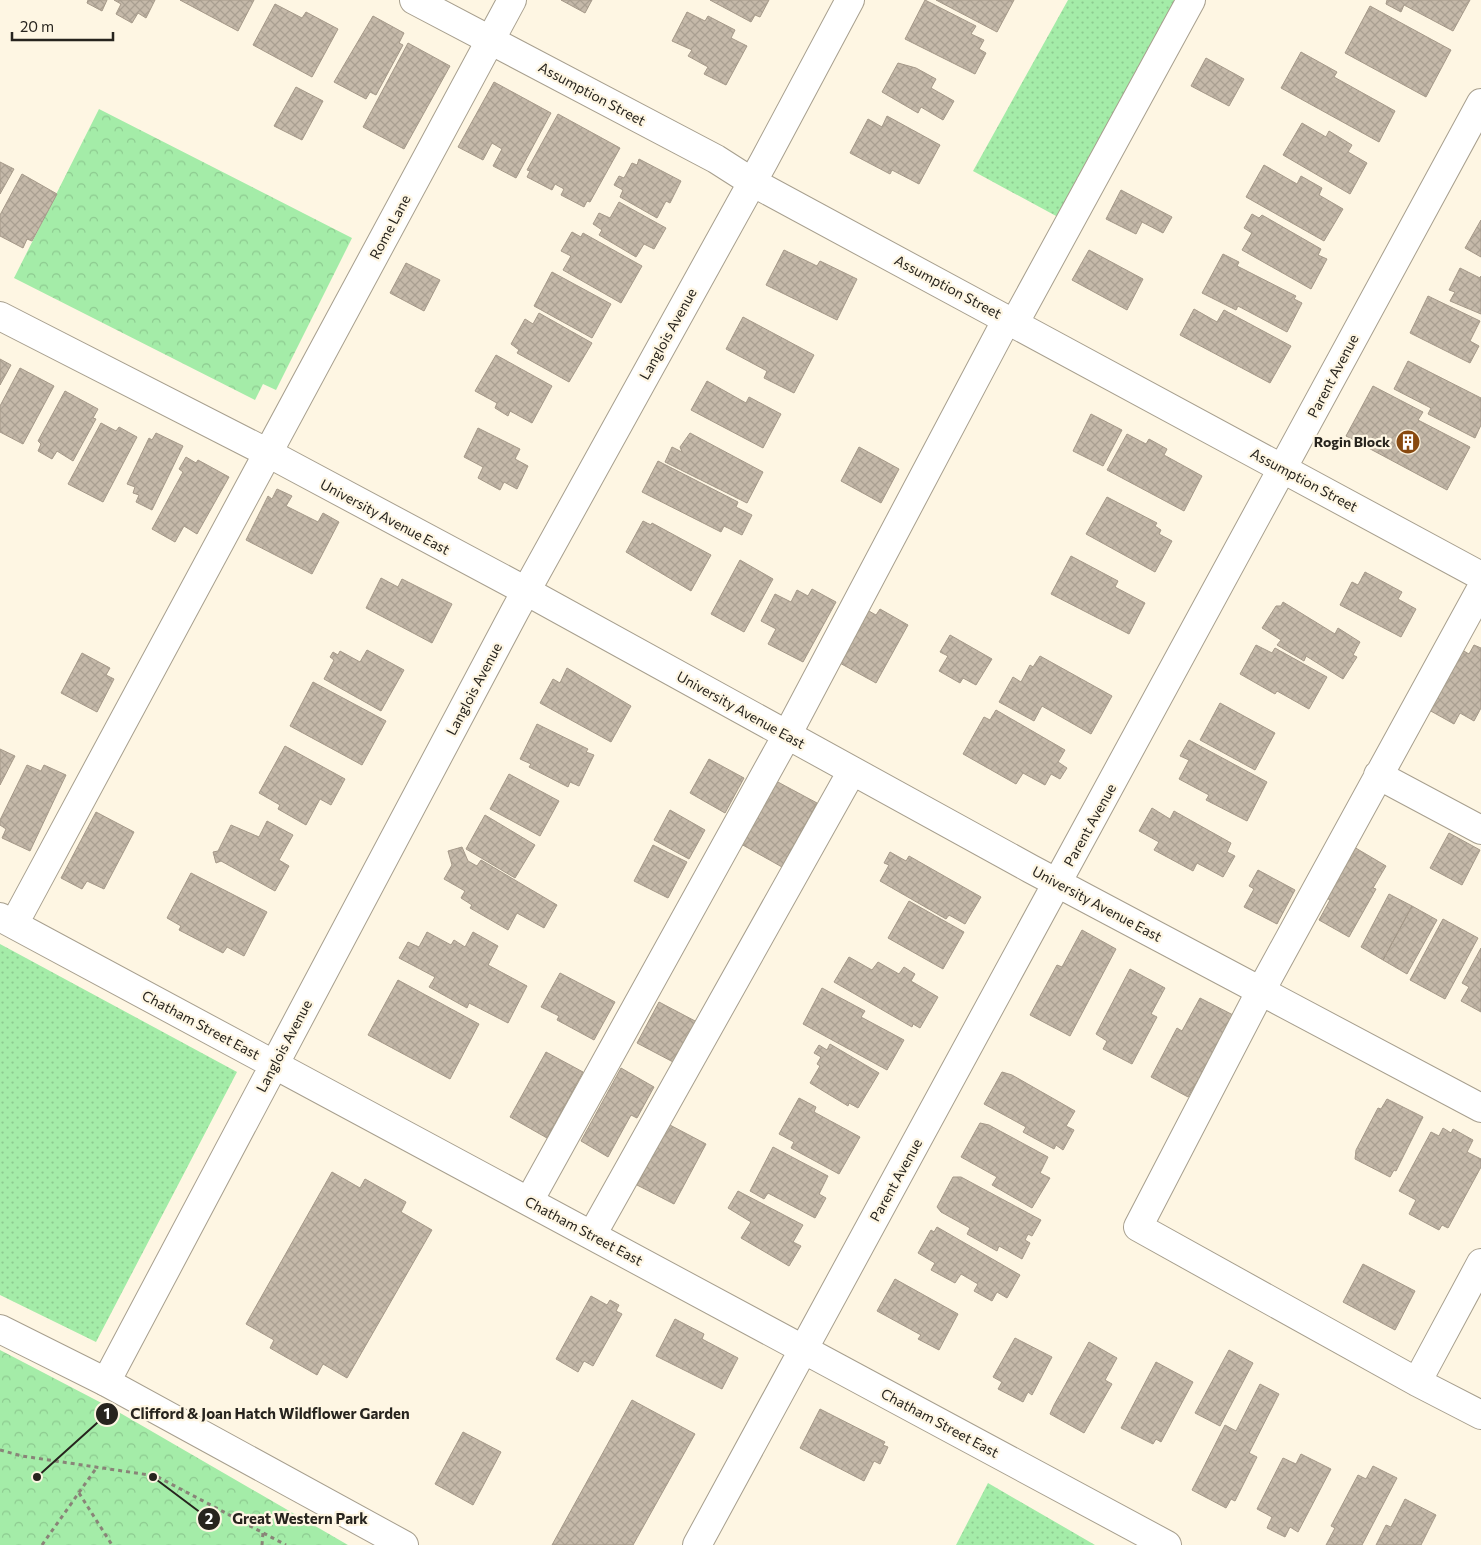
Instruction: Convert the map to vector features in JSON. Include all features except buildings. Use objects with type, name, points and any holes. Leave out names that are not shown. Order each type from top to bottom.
[{"type":"street","name":"Assumption Street","points":[[414,0],[716,159],[752,182],[1481,576]]},
{"type":"street","name":"Rome Lane","points":[[7,921],[268,453],[512,0]]},
{"type":"street","name":"Langlois Avenue","points":[[106,1382],[526,591],[752,182],[850,0]]},
{"type":"street","points":[[529,1201],[787,735],[1011,322],[1191,0]]},
{"type":"street","name":"Parent Avenue","points":[[697,1545],[1481,104]]},
{"type":"street","name":"University Avenue East","points":[[0,316],[268,453],[526,591],[1058,884],[1481,1108]]},
{"type":"street","points":[[1481,589],[1261,991],[1138,1228],[1417,1382],[1481,1415]]},
{"type":"street","points":[[592,1235],[852,771]]},
{"type":"street","points":[[1378,775],[1481,830]]},
{"type":"street","name":"Chatham Street East","points":[[7,921],[1167,1545]]},
{"type":"street","points":[[1417,1382],[1481,1262]]},
{"type":"street","points":[[0,1329],[106,1382],[404,1545]]},
{"type":"path","points":[[0,1450],[22,1456],[156,1476],[286,1545]]},
{"type":"path","points":[[42,1545],[97,1467]]},
{"type":"path","points":[[79,1493],[112,1545]]},
{"type":"path","points":[[262,1545],[263,1532]]},
{"type":"green space","points":[[1068,0],[1191,0],[1069,223],[973,171]]},
{"type":"green space","points":[[99,109],[352,238],[276,390],[263,384],[255,400],[14,278]]},
{"type":"green space","points":[[0,944],[237,1072],[96,1342],[0,1295]]},
{"type":"green space","points":[[0,1350],[115,1410],[348,1545],[0,1545]]},
{"type":"green space","points":[[988,1483],[1095,1545],[956,1545]]},
{"type":"place","name":"Rogin Block","points":[[1408,442]]},
{"type":"place","name":"Clifford & Joan Hatch Wildflower Garden","points":[[37,1477]]},
{"type":"place","name":"Great Western Park","points":[[153,1477]]}]
